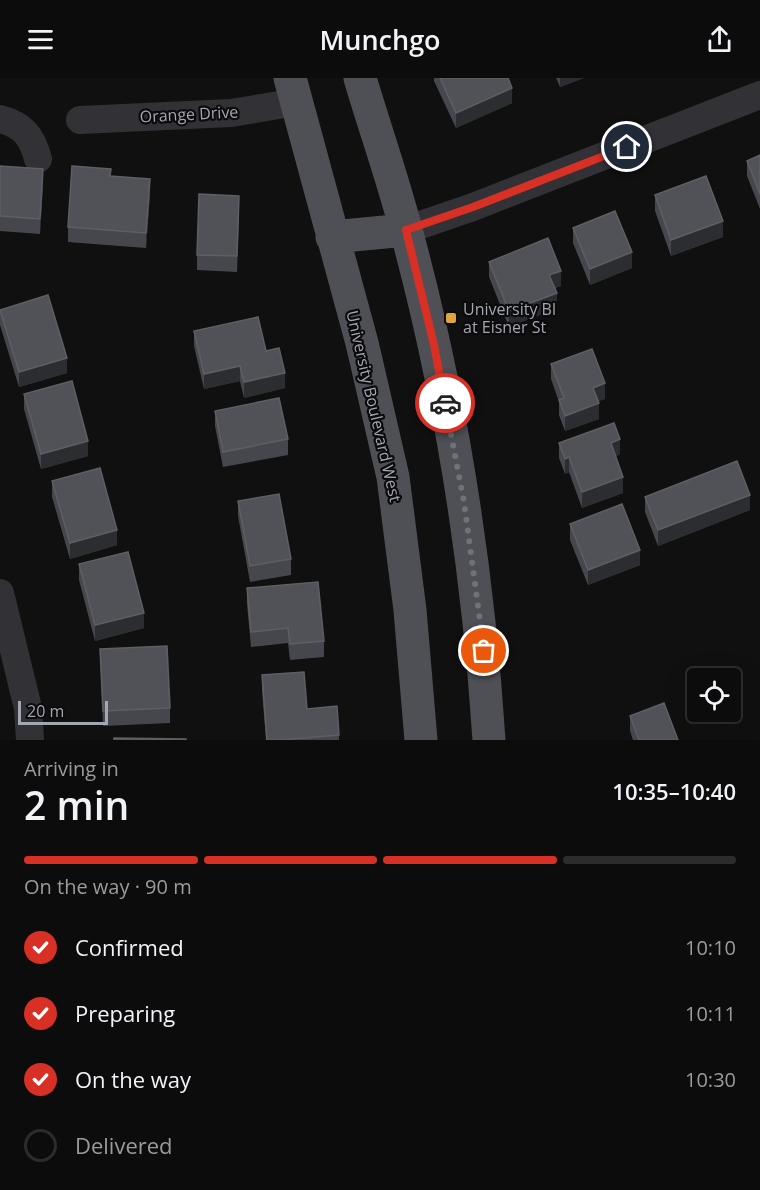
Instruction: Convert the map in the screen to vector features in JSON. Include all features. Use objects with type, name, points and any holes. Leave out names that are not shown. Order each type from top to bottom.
[{"type":"main road","points":[[360,78],[406,230],[434,345],[464,502],[484,651],[489,740]]},
{"type":"main road","name":"University Boulevard West","points":[[294,90],[362,343],[393,477],[410,610],[421,740]]},
{"type":"main road","points":[[332,237],[406,230]]},
{"type":"street","name":"Orange Drive","points":[[80,120],[231,113],[294,90]]},
{"type":"street","points":[[406,230],[473,207],[760,95]]},
{"type":"street","points":[[0,118],[16,123],[34,143],[38,159]]},
{"type":"street","points":[[0,593],[28,708],[30,740]]},
{"type":"building","points":[[440,78],[508,78],[512,88],[456,113]]},
{"type":"building","points":[[760,155],[760,194],[747,161]]},
{"type":"building","points":[[0,166],[43,169],[40,219],[0,216]]},
{"type":"building","points":[[72,166],[111,169],[110,176],[150,179],[146,233],[68,227]]},
{"type":"building","points":[[706,176],[723,221],[671,240],[655,195]]},
{"type":"building","points":[[199,194],[239,196],[237,256],[197,255]]},
{"type":"building","points":[[615,211],[632,252],[590,269],[573,228]]},
{"type":"building","points":[[548,238],[561,271],[549,275],[557,293],[509,311],[489,262]]},
{"type":"building","points":[[48,295],[67,358],[19,372],[0,310]]},
{"type":"building","points":[[258,317],[266,351],[279,348],[285,373],[244,382],[240,366],[204,374],[194,331]]},
{"type":"building","points":[[592,349],[605,383],[593,388],[599,403],[565,416],[559,400],[564,398],[551,364]]},
{"type":"building","points":[[72,381],[88,441],[41,454],[24,394]]},
{"type":"building","points":[[279,398],[288,439],[223,452],[215,411]]},
{"type":"building","points":[[614,423],[620,439],[611,443],[623,477],[582,492],[569,457],[565,459],[559,443]]},
{"type":"building","points":[[737,461],[750,495],[658,530],[645,497]]},
{"type":"building","points":[[100,468],[117,530],[70,543],[52,481]]},
{"type":"building","points":[[279,494],[291,559],[250,566],[238,501]]},
{"type":"building","points":[[622,504],[640,550],[588,570],[570,524]]},
{"type":"building","points":[[128,552],[144,613],[95,625],[79,564]]},
{"type":"building","points":[[318,582],[324,641],[290,644],[288,628],[251,632],[247,588]]},
{"type":"building","points":[[167,646],[170,708],[103,711],[100,649]]},
{"type":"building","points":[[304,672],[307,709],[337,706],[339,735],[267,740],[262,675]]},
{"type":"building","points":[[664,703],[678,740],[639,740],[630,716]]},
{"type":"building","points":[[114,738],[186,739],[186,740],[114,740]]},
{"type":"way so far","points":[[445,403],[464,502],[484,651]]},
{"type":"place","name":"University Bl at Eisner St","points":[[451,318]]},
{"type":"route","points":[[445,403],[434,345],[406,230],[473,207],[627,147]]}]
